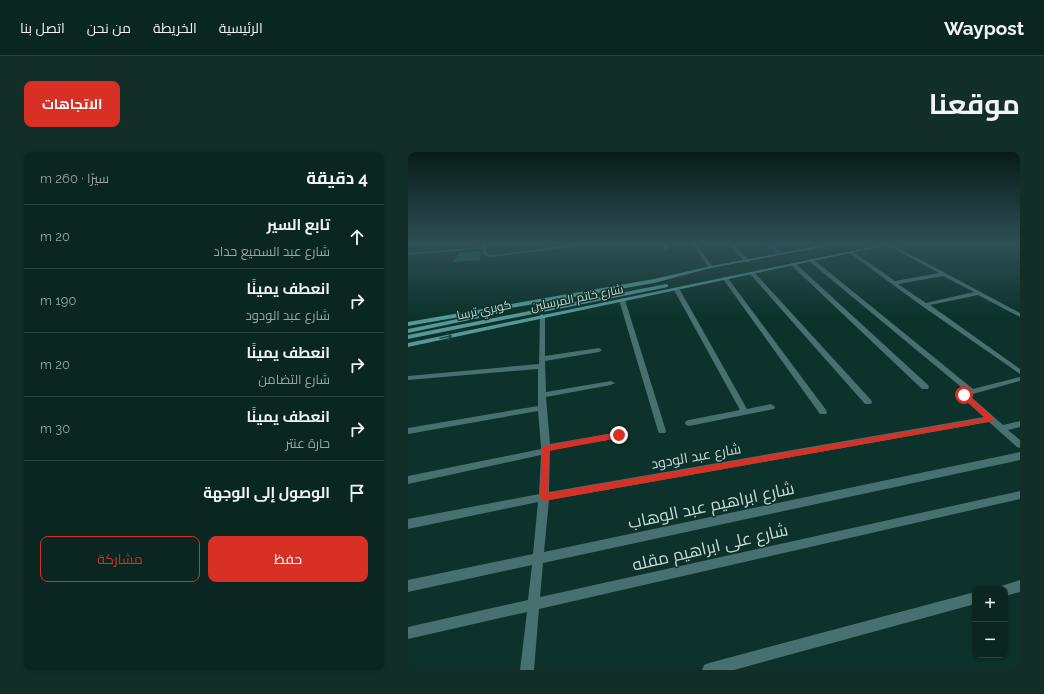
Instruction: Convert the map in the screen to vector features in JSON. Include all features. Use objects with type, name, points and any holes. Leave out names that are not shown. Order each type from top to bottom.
[{"type":"main road","name":"شارع خاتم المرسلين","points":[[408,324],[654,281],[710,268]]},
{"type":"main road","name":"شارع خاتم المرسلين","points":[[408,345],[542,316],[677,290],[774,268]]},
{"type":"main road","name":"كوبري ترسا","points":[[408,331],[654,281]]},
{"type":"main road","name":"كوبري ترسا","points":[[408,338],[669,286],[707,283]]},
{"type":"street","points":[[797,268],[925,387]]},
{"type":"street","points":[[821,268],[967,392]]},
{"type":"street","points":[[873,268],[1020,372]]},
{"type":"street","points":[[933,268],[978,294],[1020,315]]},
{"type":"street","points":[[752,273],[868,402]]},
{"type":"street","points":[[894,283],[943,274]]},
{"type":"street","points":[[726,278],[823,412]]},
{"type":"street","points":[[677,290],[744,412]]},
{"type":"street","points":[[924,305],[978,294]]},
{"type":"street","points":[[622,300],[662,431]]},
{"type":"street","points":[[527,670],[544,497],[546,450],[542,408],[542,316]]},
{"type":"street","points":[[408,378],[542,363],[599,350]]},
{"type":"street","points":[[967,392],[1020,379]]},
{"type":"street","points":[[542,395],[611,383]]},
{"type":"street","points":[[967,392],[964,396],[1020,445]]},
{"type":"street","points":[[689,423],[771,407]]},
{"type":"street","points":[[408,431],[542,408]]},
{"type":"street","name":"شارع عبد الودود","points":[[408,524],[544,497],[990,419]]},
{"type":"street","points":[[1001,428],[1020,424]]},
{"type":"street","points":[[408,480],[619,435]]},
{"type":"street","name":"شارع ابراهيم عبد الوهاب","points":[[408,586],[1020,456]]},
{"type":"street","name":"شارع على ابراهيم مقله","points":[[408,633],[534,603],[1020,495]]},
{"type":"street","points":[[1008,589],[1020,586]]},
{"type":"street","points":[[709,670],[972,599]]},
{"type":"route","points":[[619,435],[545,448],[544,497],[990,419],[964,395]]}]
